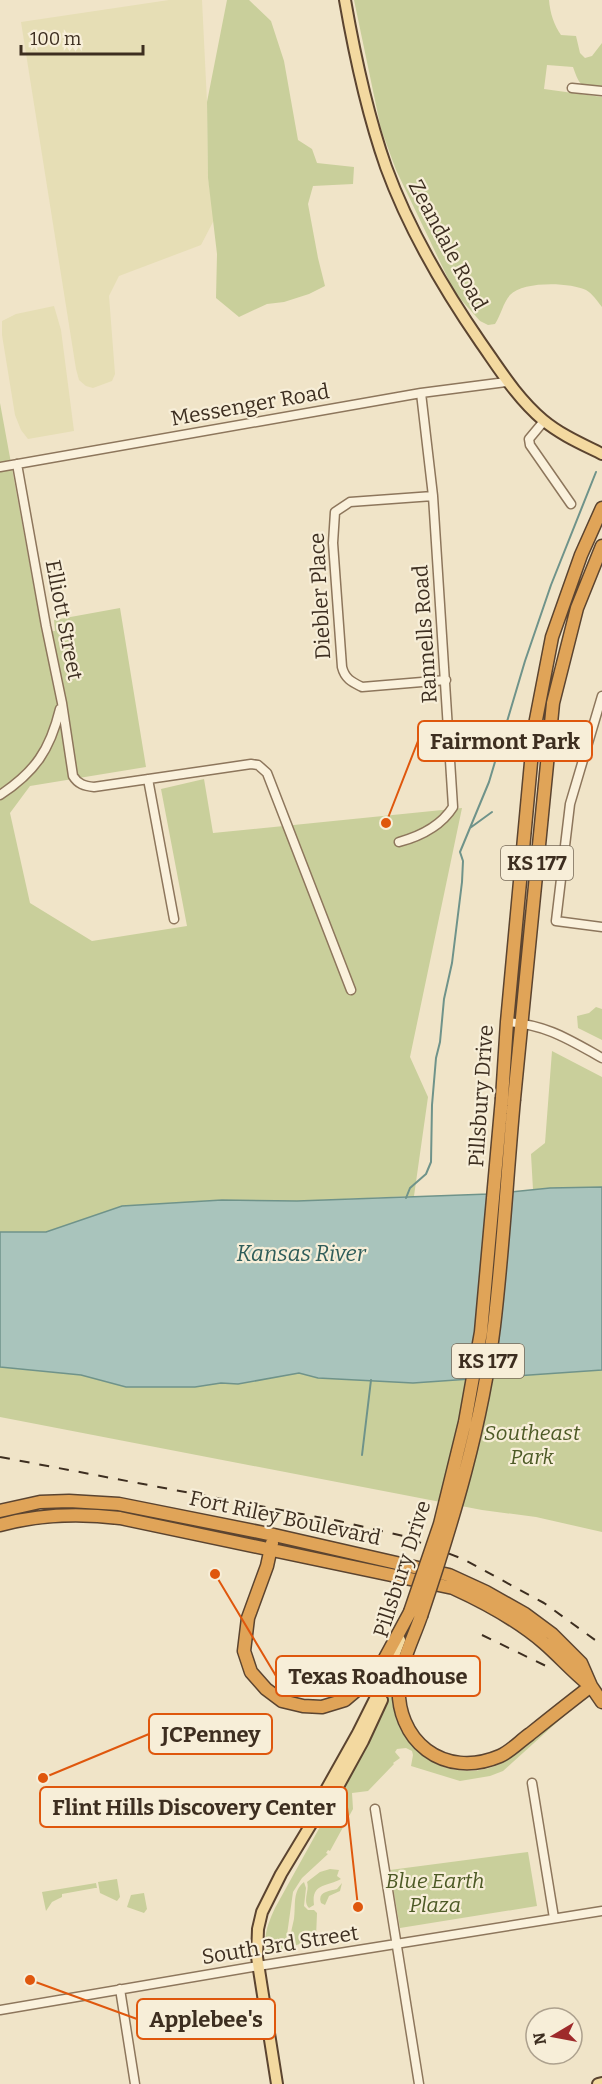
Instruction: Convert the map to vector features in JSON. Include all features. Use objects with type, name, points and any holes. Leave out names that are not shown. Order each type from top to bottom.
[{"type":"highway","name":"Pillsbury Drive","points":[[508,1099],[507,1022],[530,768],[540,691],[552,637],[566,595],[602,508]]},
{"type":"highway","name":"Pillsbury Drive","points":[[416,1614],[465,1422],[481,1332],[508,1099],[522,1024],[554,703],[577,608],[602,546]]},
{"type":"highway","name":"Fort Riley Boulevard","points":[[0,1511],[40,1502],[93,1501],[147,1509],[274,1535],[449,1575],[525,1614],[552,1634],[581,1663],[591,1686],[602,1702]]},
{"type":"highway","name":"Fort Riley Boulevard","points":[[0,1525],[39,1516],[95,1515],[120,1518],[453,1588],[515,1620],[591,1686]]},
{"type":"highway","name":"KS 177","points":[[274,1535],[267,1566],[248,1618],[244,1651],[251,1672],[266,1689],[282,1701],[303,1706],[322,1707],[345,1700],[377,1673],[416,1614]]},
{"type":"highway","name":"KS 177","points":[[416,1614],[399,1679],[399,1703],[408,1729],[426,1751],[442,1760],[459,1764],[481,1763],[504,1754],[591,1686]]},
{"type":"main road","name":"Zeandale Road","points":[[345,0],[368,111],[386,168],[411,227],[450,299],[506,382],[544,421],[574,441],[602,454]]},
{"type":"main road","name":"Pillsbury Drive","points":[[277,2084],[256,1947],[262,1912],[281,1874],[313,1821],[317,1806],[342,1764],[416,1614]]},
{"type":"street","points":[[572,88],[602,91]]},
{"type":"street","name":"Messenger Road","points":[[0,466],[421,393],[506,382]]},
{"type":"street","name":"Rannells Road","points":[[399,842],[435,827],[447,817],[453,807],[433,496],[421,393]]},
{"type":"street","points":[[544,421],[529,439],[530,445],[571,504]]},
{"type":"street","name":"Elliott Street","points":[[17,464],[62,703],[70,767],[76,781],[94,788],[148,779]]},
{"type":"street","name":"Diebler Place","points":[[433,496],[350,502],[335,512],[333,543],[344,675],[362,687],[446,680]]},
{"type":"street","points":[[602,696],[570,804],[556,921],[602,927]]},
{"type":"street","points":[[0,795],[19,782],[41,759],[54,733],[62,703]]},
{"type":"street","points":[[174,919],[148,779],[251,764],[258,765],[267,773],[351,990]]},
{"type":"street","points":[[507,1022],[553,1032],[602,1059]]},
{"type":"street","points":[[532,1783],[554,1918]]},
{"type":"street","points":[[375,1809],[419,2084]]},
{"type":"street","name":"South 3rd Street","points":[[0,2010],[602,1911]]},
{"type":"street","points":[[120,1989],[135,2084]]},
{"type":"shaded area","points":[[169,0],[202,0],[208,178],[214,220],[201,245],[119,276],[109,296],[115,374],[112,381],[93,388],[79,380],[76,369],[21,22]]},
{"type":"shaded area","points":[[54,306],[61,330],[74,431],[28,439],[21,430],[15,415],[2,335],[2,321],[16,314]]},
{"type":"green space","points":[[227,0],[249,0],[271,21],[284,61],[298,140],[312,149],[317,163],[354,167],[353,184],[313,186],[308,204],[325,286],[284,302],[267,304],[239,317],[216,298],[217,254],[208,178],[207,102]]},
{"type":"green space","points":[[354,0],[549,0],[553,19],[561,35],[576,36],[580,53],[585,58],[592,56],[602,43],[602,88],[582,85],[573,67],[547,65],[544,89],[602,97],[602,307],[590,293],[579,287],[558,284],[535,285],[516,290],[510,295],[495,324],[488,325],[480,321],[455,293],[396,170],[381,129]]},
{"type":"green space","points":[[0,403],[42,632],[55,631],[54,620],[120,608],[146,767],[30,786],[10,813],[30,903],[92,941],[187,926],[161,789],[204,779],[213,833],[462,808],[410,1057],[428,1097],[414,1196],[297,1201],[222,1200],[122,1206],[46,1232],[0,1232]]},
{"type":"green space","points":[[596,1007],[602,1009],[602,1040],[578,1028],[577,1016],[589,1013]]},
{"type":"green space","points":[[552,1051],[602,1077],[602,1187],[533,1190],[531,1154],[545,1143]]},
{"type":"green space","name":"Southeast Park","points":[[0,1367],[81,1375],[126,1387],[195,1387],[221,1383],[238,1384],[299,1373],[318,1378],[413,1383],[602,1370],[602,1532],[536,1517],[482,1510],[0,1417]]},
{"type":"green space","points":[[390,1695],[401,1731],[412,1746],[441,1766],[458,1770],[476,1771],[504,1762],[564,1712],[565,1715],[503,1771],[490,1776],[460,1781],[411,1766],[412,1751],[406,1748],[397,1749],[395,1752],[400,1758],[368,1791],[352,1793],[353,1809],[330,1851],[328,1850],[326,1853],[328,1854],[302,1878],[293,1892],[285,1949],[268,1952],[265,1942],[268,1924],[275,1908]]},
{"type":"green space","name":"Blue Earth Plaza","points":[[528,1852],[537,1906],[400,1928],[390,1870]]},
{"type":"green space","points":[[330,1869],[339,1870],[337,1876],[341,1879],[318,1889],[315,1893],[314,1905],[309,1908],[306,1902],[307,1882],[320,1872]]},
{"type":"green space","points":[[117,1879],[120,1897],[117,1901],[100,1893],[98,1882]]},
{"type":"green space","points":[[304,1882],[306,1888],[304,1906],[317,1913],[316,1938],[294,1946],[291,1943],[291,1937],[295,1899]]},
{"type":"green space","points":[[96,1883],[97,1888],[62,1894],[62,1897],[52,1902],[46,1911],[42,1892]]},
{"type":"green space","points":[[342,1883],[340,1891],[329,1896],[325,1905],[321,1903],[322,1894],[337,1889]]},
{"type":"green space","points":[[144,1893],[147,1909],[144,1913],[127,1907],[131,1895]]},
{"type":"water","name":"Kansas River","points":[[602,1187],[602,1370],[413,1383],[318,1378],[299,1373],[238,1384],[221,1383],[195,1387],[126,1387],[81,1375],[0,1367],[0,1232],[46,1232],[122,1206],[222,1200],[297,1201],[489,1194],[550,1188]]},
{"type":"waterway","points":[[406,1198],[410,1188],[426,1174],[431,1162],[436,1058],[440,1042],[444,999],[452,963],[462,882],[463,861],[460,852],[489,782],[525,661],[551,585],[596,472]]},
{"type":"waterway","points":[[470,828],[492,812]]},
{"type":"waterway","points":[[362,1455],[371,1380]]},
{"type":"railway","points":[[0,1457],[339,1521],[403,1536],[463,1559],[544,1603],[602,1645]]},
{"type":"railway","points":[[482,1635],[546,1666]]},
{"type":"place","name":"Fairmont Park","points":[[386,823]]},
{"type":"place","name":"Texas Roadhouse","points":[[215,1574]]},
{"type":"place","name":"JCPenney","points":[[43,1778]]},
{"type":"place","name":"Flint Hills Discovery Center","points":[[358,1907]]},
{"type":"place","name":"Applebee's","points":[[30,1980]]}]
